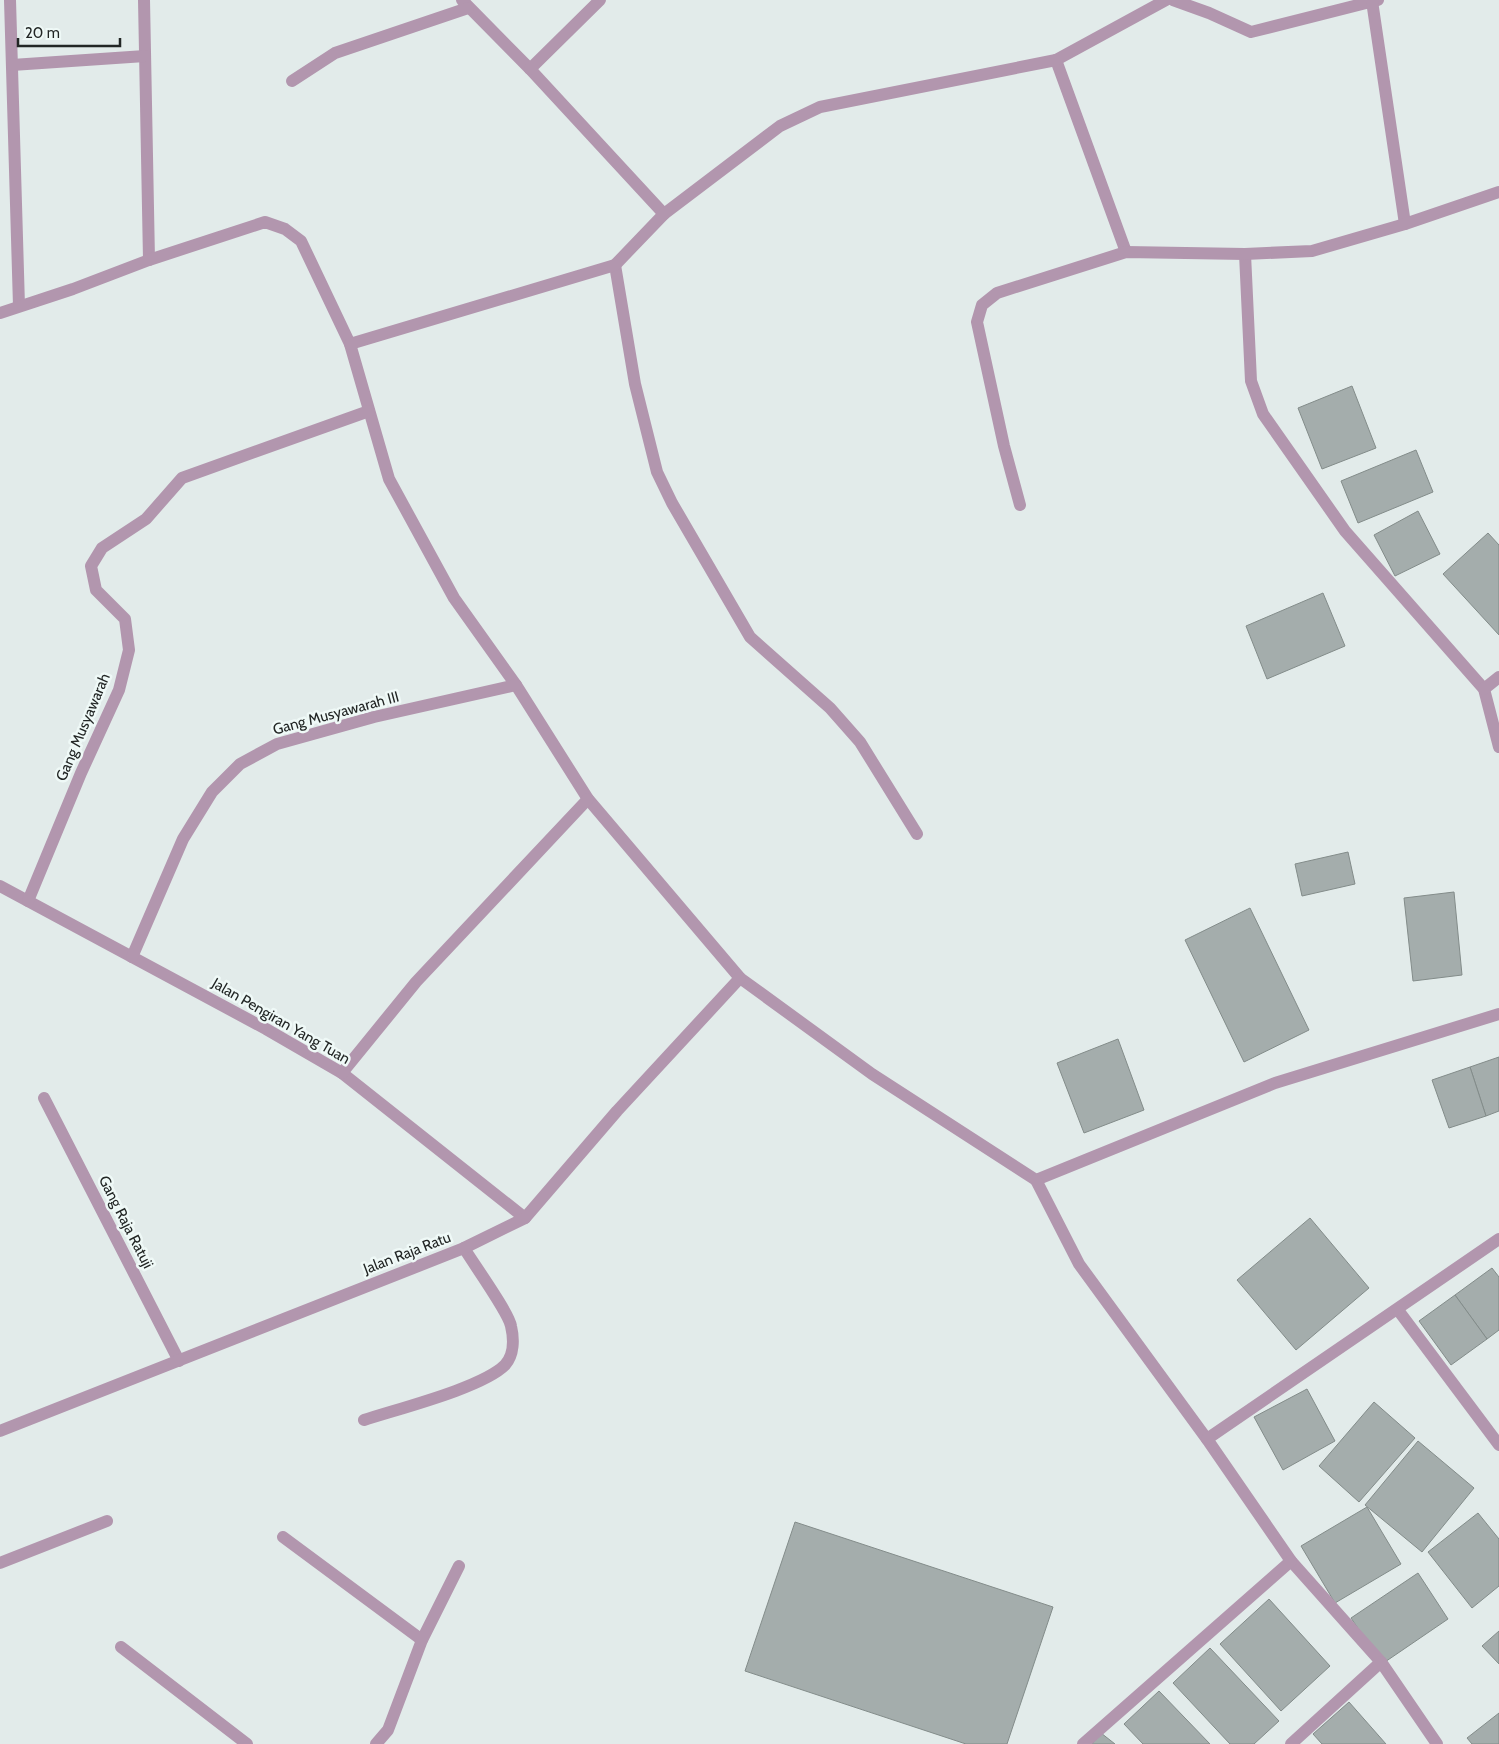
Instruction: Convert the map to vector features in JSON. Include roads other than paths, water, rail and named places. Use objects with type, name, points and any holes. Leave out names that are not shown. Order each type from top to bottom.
[{"type":"street","points":[[10,0],[8,74],[19,306]]},
{"type":"street","points":[[144,0],[149,260]]},
{"type":"street","points":[[530,69],[600,0]]},
{"type":"street","points":[[350,344],[615,265],[664,214],[780,126],[820,107],[1056,60],[1166,0]]},
{"type":"street","points":[[1174,0],[1251,32],[1375,1],[1405,224]]},
{"type":"street","points":[[292,81],[335,53],[465,4],[530,69],[664,214]]},
{"type":"street","points":[[8,74],[145,56]]},
{"type":"street","points":[[1056,60],[1126,252]]},
{"type":"street","points":[[1020,506],[1004,446],[977,322],[982,305],[997,293],[1126,252],[1245,254],[1312,252],[1405,224],[1499,192]]},
{"type":"street","points":[[0,313],[73,289],[149,260],[265,222],[285,229],[301,241],[350,344],[389,479],[454,598],[516,685],[588,799],[740,978],[872,1074],[1036,1180],[1079,1264],[1207,1439],[1291,1561],[1381,1662],[1437,1744]]},
{"type":"street","points":[[1245,254],[1251,381],[1263,414],[1345,531],[1484,689],[1499,747]]},
{"type":"street","points":[[615,265],[635,384],[657,472],[672,503],[750,637],[830,708],[860,742],[917,834]]},
{"type":"street","name":"Gang Musyawarah","points":[[28,901],[81,773],[119,690],[130,650],[125,618],[96,590],[91,566],[102,548],[146,519],[182,478],[369,411]]},
{"type":"street","points":[[1484,689],[1499,677]]},
{"type":"street","name":"Gang Musyawarah III","points":[[132,957],[183,839],[212,792],[240,764],[286,742],[374,717],[516,685]]},
{"type":"street","points":[[342,1073],[416,982],[588,799]]},
{"type":"street","name":"Jalan Pengiran Yang Tuan","points":[[0,886],[342,1073],[525,1218]]},
{"type":"street","name":"Jalan Raja Ratu","points":[[0,1431],[464,1248],[525,1218],[617,1111],[740,978]]},
{"type":"street","points":[[1036,1180],[1275,1082],[1499,1014]]},
{"type":"street","name":"Gang Raja Ratuji","points":[[44,1098],[179,1361]]},
{"type":"street","points":[[1207,1439],[1398,1310],[1499,1239]]},
{"type":"street","points":[[364,1420],[467,1386],[493,1375],[506,1364],[513,1352],[511,1324],[464,1248]]},
{"type":"street","points":[[1398,1310],[1499,1445]]},
{"type":"street","points":[[0,1563],[107,1520]]},
{"type":"street","points":[[283,1537],[422,1640]]},
{"type":"street","points":[[1083,1744],[1291,1561]]},
{"type":"street","points":[[376,1744],[388,1730],[422,1640],[459,1566]]},
{"type":"street","points":[[121,1647],[247,1744]]},
{"type":"street","points":[[1291,1744],[1381,1662]]}]
